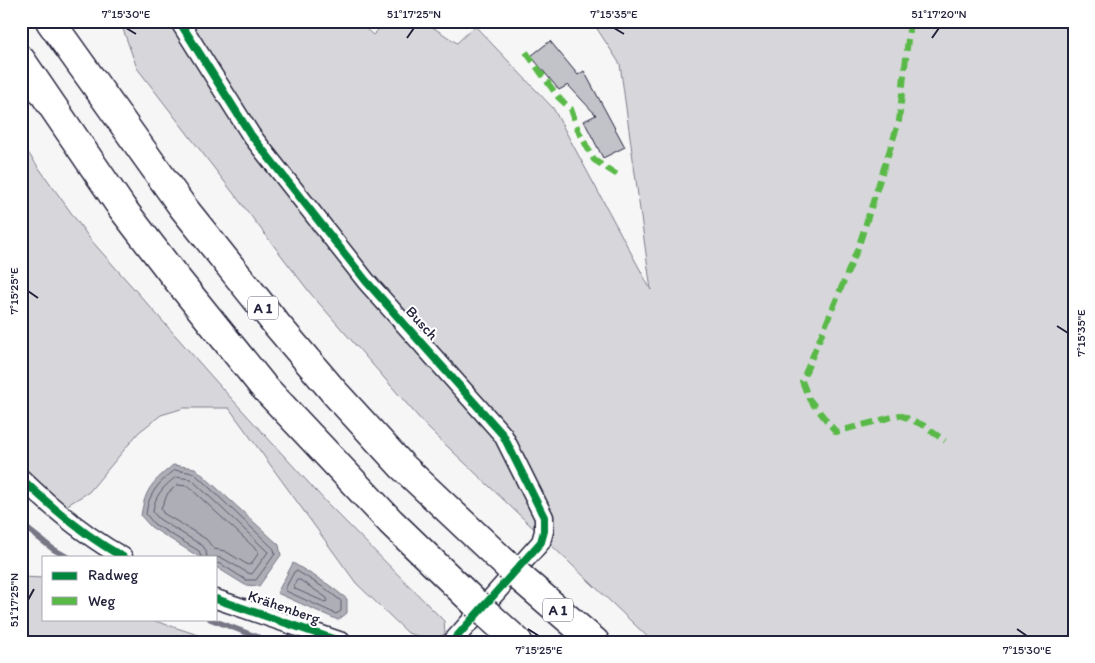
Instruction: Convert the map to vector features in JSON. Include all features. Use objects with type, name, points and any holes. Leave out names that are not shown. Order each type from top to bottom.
[{"type":"highway","name":"A 1","points":[[50,21],[182,206],[277,325],[336,393],[402,466],[515,573],[595,642]]},
{"type":"highway","points":[[21,60],[122,208],[263,386],[391,522],[518,642]]},
{"type":"street","name":"Busch","points":[[179,21],[251,135],[366,280],[503,435],[544,517],[541,542],[452,642]]},
{"type":"street","points":[[21,478],[47,504],[103,546],[120,556]]},
{"type":"street","name":"Krähenberg","points":[[218,600],[342,642]]},
{"type":"shaded area","points":[[120,21],[357,21],[373,35],[387,21],[423,21],[457,43],[475,26],[553,108],[651,290],[620,64],[592,21],[1074,21],[1074,642],[653,642],[427,427],[311,294],[137,68]]},
{"type":"shaded area","points":[[21,143],[90,239],[327,503],[444,621],[445,634],[431,640],[408,633],[356,583],[229,408],[184,408],[161,415],[139,432],[89,492],[64,507],[21,464]]},
{"type":"shaded area","points":[[21,577],[42,578],[42,620],[152,620],[220,642],[21,642]]},
{"type":"water","points":[[173,465],[195,468],[279,545],[281,555],[259,586],[245,585],[218,568],[218,556],[197,556],[151,527],[141,516],[148,492],[160,476]]},
{"type":"water","points":[[293,563],[329,585],[347,599],[347,613],[338,620],[277,593]]},
{"type":"building","points":[[550,41],[578,75],[584,71],[625,147],[603,158],[584,121],[596,115],[568,85],[559,90],[531,56]]},
{"type":"waterway","points":[[21,524],[53,549],[65,556]]},
{"type":"waterway","points":[[213,620],[271,642]]},
{"type":"marked path","points":[[910,21],[899,121],[858,248],[802,381],[809,399],[836,432],[900,415],[923,425],[945,441]]},
{"type":"marked path","points":[[526,52],[558,97],[571,109],[578,130],[594,160],[619,176]]},
{"type":"cycle path","points":[[179,21],[251,135],[366,281],[503,435],[544,517],[544,531],[541,542],[452,642]]},
{"type":"cycle path","points":[[21,478],[69,521],[121,556]]},
{"type":"cycle path","points":[[218,600],[342,642]]}]
